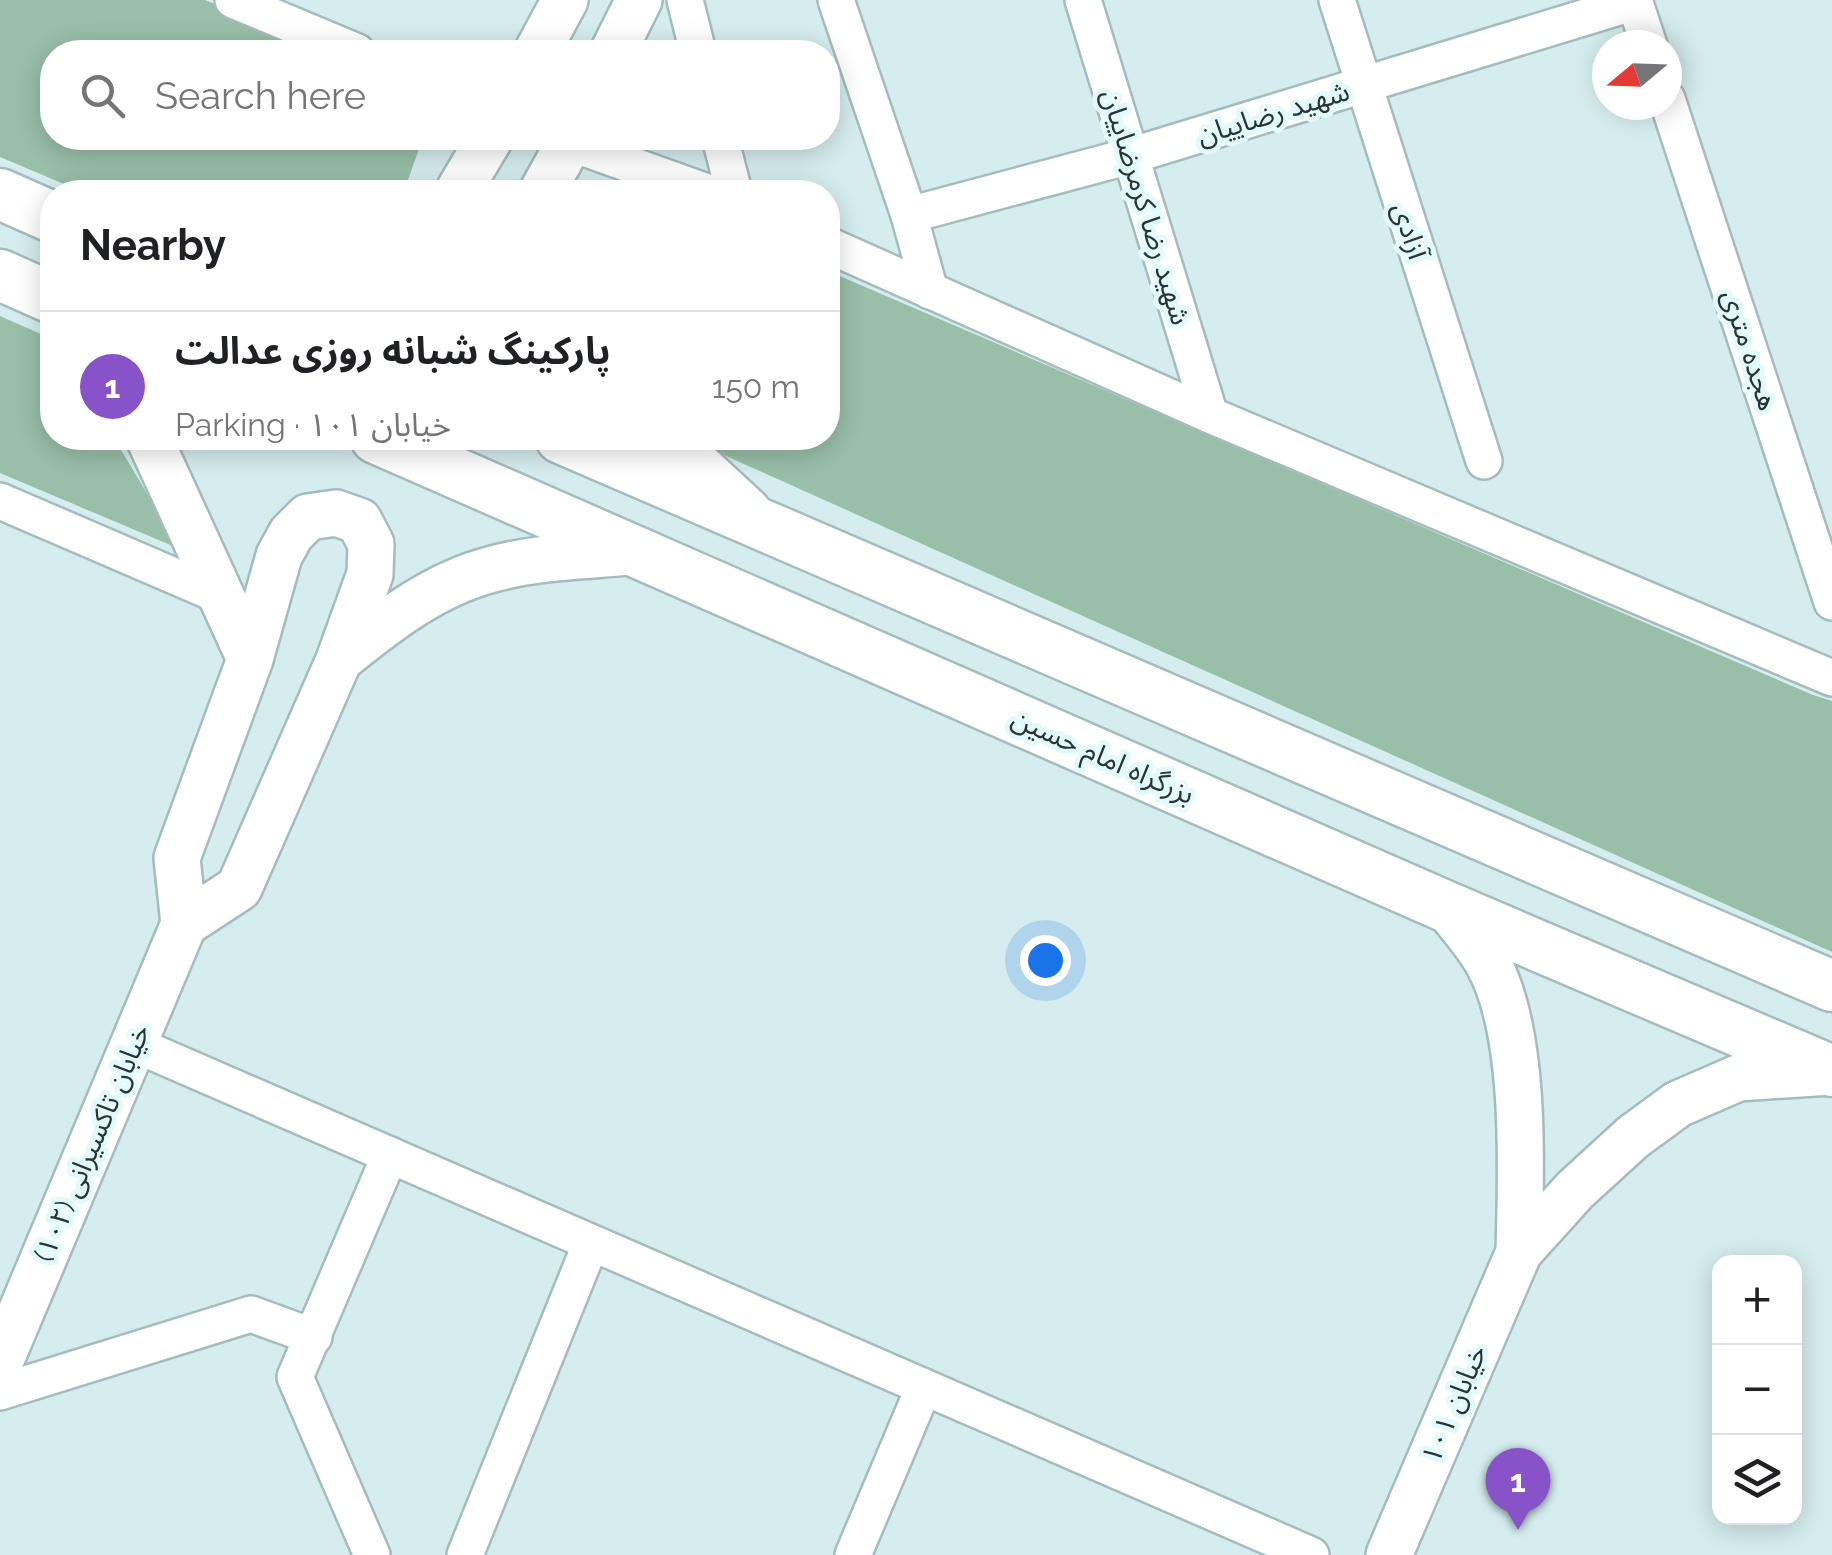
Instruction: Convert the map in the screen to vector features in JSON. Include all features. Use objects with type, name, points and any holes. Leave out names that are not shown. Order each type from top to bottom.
[{"type":"highway","points":[[0,194],[40,211]]},
{"type":"highway","points":[[0,276],[40,293]]},
{"type":"highway","name":"بزرگراه امام حسین","points":[[404,450],[1832,1072]]},
{"type":"highway","points":[[589,450],[1832,986]]},
{"type":"main road","points":[[544,40],[566,0]]},
{"type":"main road","points":[[620,40],[639,0]]},
{"type":"main road","points":[[549,180],[565,150]]},
{"type":"main road","points":[[571,150],[571,180]]},
{"type":"main road","points":[[450,180],[475,163]]},
{"type":"main road","points":[[155,450],[250,659]]},
{"type":"main road","points":[[681,450],[768,528]]},
{"type":"main road","points":[[336,513],[360,522],[372,544],[370,574],[338,660],[239,888],[184,924],[178,858],[250,659],[279,556],[291,534],[308,516],[336,513]]},
{"type":"main road","points":[[338,660],[408,606],[456,581],[494,568],[640,552]]},
{"type":"main road","points":[[1447,907],[1489,964],[1507,1016],[1521,1155],[1519,1252]]},
{"type":"main road","name":"خیابان تاکسیرانی (۱۰۲)","points":[[1,1362],[184,924]]},
{"type":"main road","points":[[1519,1252],[1575,1190],[1633,1137],[1678,1104],[1738,1078],[1832,1072]]},
{"type":"main road","name":"خیابان ۱۰۱","points":[[1389,1555],[1519,1252]]},
{"type":"street","points":[[233,0],[328,40]]},
{"type":"street","points":[[685,0],[695,40]]},
{"type":"street","points":[[836,0],[909,215],[930,291]]},
{"type":"street","name":"شهید رضا کرمرضاییان","points":[[1083,0],[1210,414]]},
{"type":"street","name":"آزادی","points":[[1336,0],[1484,462]]},
{"type":"street","points":[[1635,1],[1644,30]]},
{"type":"street","name":"شهید رضاییان","points":[[909,215],[1130,156],[1635,1]]},
{"type":"street","name":"هجده متری","points":[[1674,120],[1832,602]]},
{"type":"street","points":[[597,150],[675,180]]},
{"type":"street","points":[[723,150],[731,180]]},
{"type":"street","points":[[840,250],[1210,414],[1832,678]]},
{"type":"street","points":[[0,501],[223,596]]},
{"type":"street","points":[[134,1044],[1311,1555]]},
{"type":"street","points":[[372,1555],[296,1377],[390,1155]]},
{"type":"street","points":[[465,1555],[591,1243]]},
{"type":"street","points":[[1,1362],[251,1314],[314,1336]]},
{"type":"street","points":[[854,1555],[924,1387]]},
{"type":"green space","points":[[0,0],[205,0],[302,40],[40,40],[40,150],[419,150],[408,180],[55,180],[0,157]]},
{"type":"green space","points":[[840,276],[1832,701],[1832,952],[713,450],[840,450]]},
{"type":"green space","points":[[0,316],[40,334],[40,450],[121,450],[180,549],[0,473]]},
{"type":"place","name":"پارکینگ شبانه روزی عدالت","points":[[1518,1530]]}]
